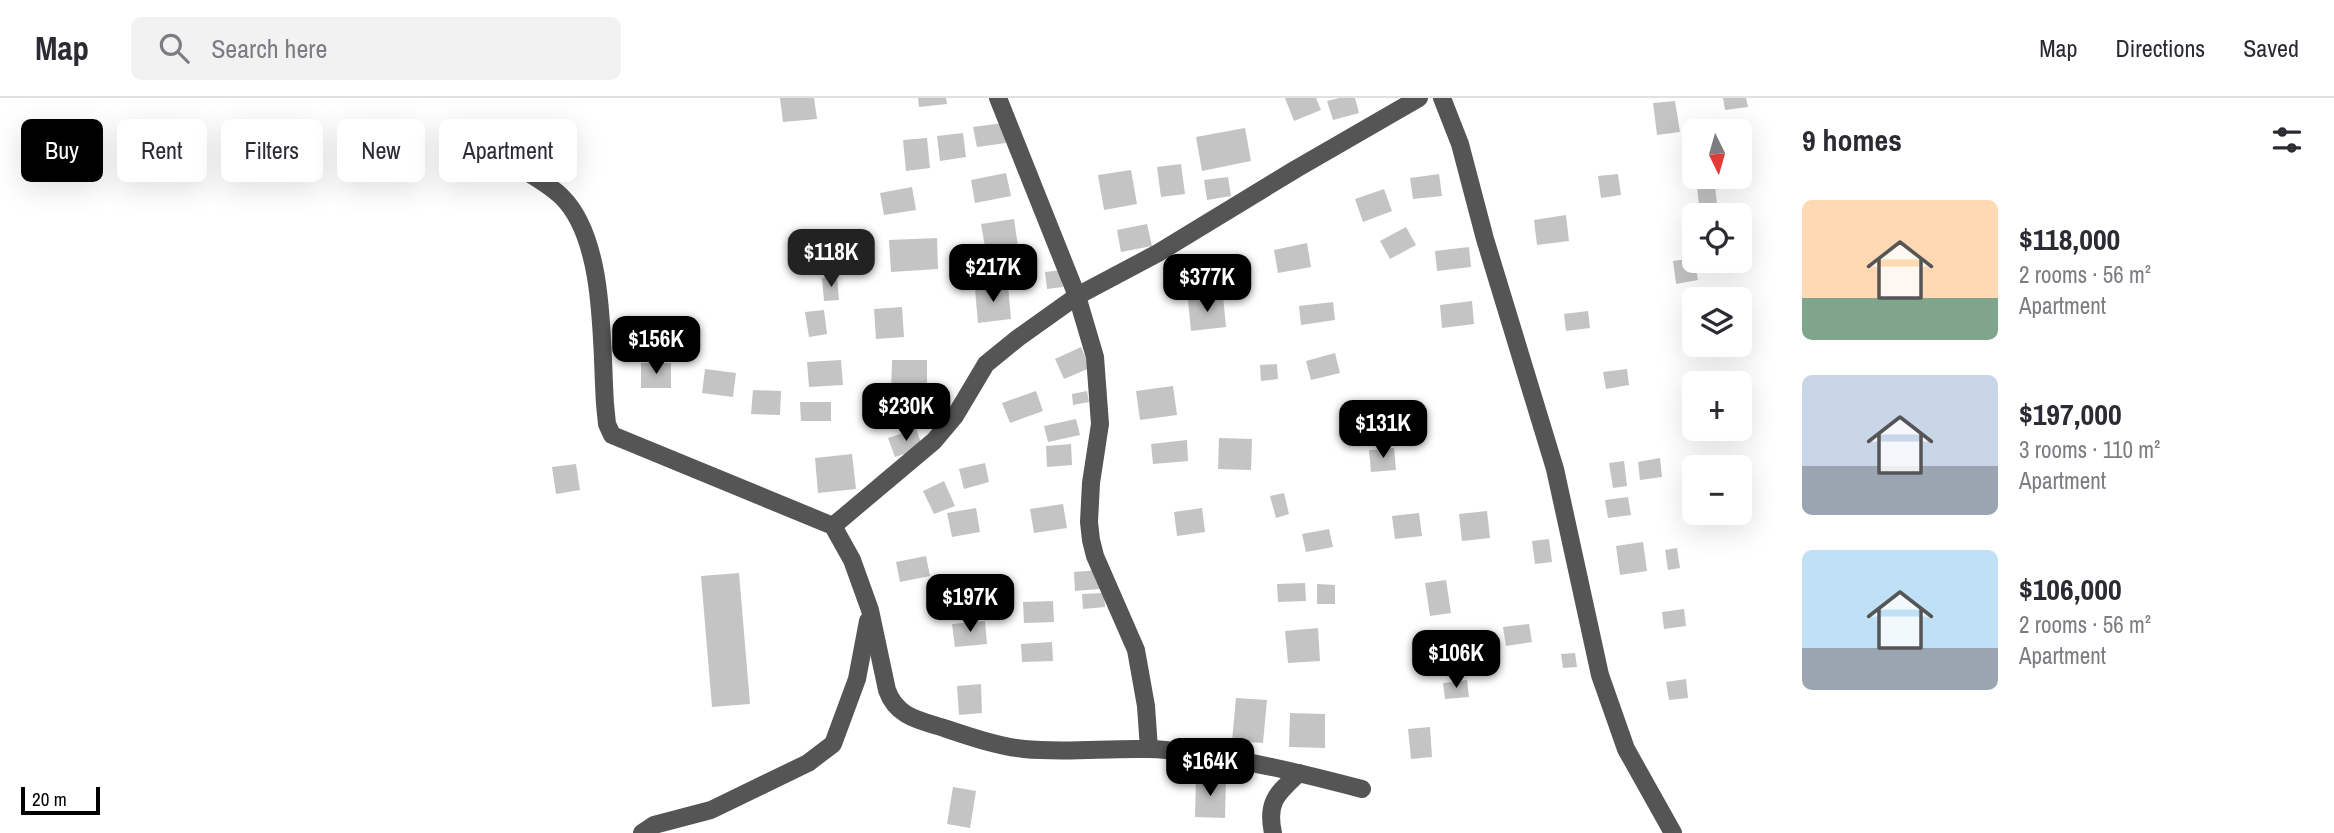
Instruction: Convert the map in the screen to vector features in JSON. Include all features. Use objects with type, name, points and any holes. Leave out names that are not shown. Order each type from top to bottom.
[{"type":"street","points":[[998,98],[1077,296],[1095,357],[1100,424],[1091,483],[1090,540],[1136,650],[1146,706],[1149,749]]},
{"type":"street","points":[[833,526],[934,442],[955,416],[986,364],[1018,338],[1077,296],[1158,253],[1419,98]]},
{"type":"street","points":[[1442,98],[1460,144],[1485,239],[1555,469],[1600,675],[1626,749],[1673,833]]},
{"type":"street","points":[[540,182],[561,196],[577,217],[592,253],[607,425],[612,435],[833,526],[852,560],[870,610],[891,702],[910,717],[981,740],[1023,749],[1149,749],[1210,756],[1300,773],[1362,789]]},
{"type":"street","points":[[642,833],[654,825],[711,810],[808,763],[832,744],[857,679],[870,610]]},
{"type":"street","points":[[1273,833],[1270,819],[1273,801],[1300,773]]},
{"type":"building","points":[[780,98],[814,98],[817,119],[783,122]]},
{"type":"building","points":[[918,98],[946,98],[947,104],[919,107]]},
{"type":"building","points":[[1285,98],[1316,98],[1321,110],[1294,121]]},
{"type":"building","points":[[1355,98],[1359,113],[1333,120],[1327,101]]},
{"type":"building","points":[[1723,98],[1746,98],[1748,107],[1725,110]]},
{"type":"building","points":[[1675,101],[1680,132],[1657,135],[1653,103]]},
{"type":"building","points":[[1003,123],[1006,143],[977,147],[973,127]]},
{"type":"building","points":[[1245,128],[1251,161],[1202,171],[1196,137]]},
{"type":"building","points":[[963,133],[966,157],[940,161],[937,136]]},
{"type":"building","points":[[927,138],[930,168],[906,171],[903,140]]},
{"type":"building","points":[[1181,164],[1185,194],[1161,197],[1157,167]]},
{"type":"building","points":[[1131,170],[1137,204],[1104,210],[1098,175]]},
{"type":"building","points":[[1006,173],[1011,196],[975,203],[971,180]]},
{"type":"building","points":[[1439,174],[1442,196],[1413,199],[1410,178]]},
{"type":"building","points":[[1618,174],[1621,195],[1601,198],[1598,176]]},
{"type":"building","points":[[1228,177],[1231,196],[1207,200],[1204,180]]},
{"type":"building","points":[[912,187],[916,210],[884,215],[880,193]]},
{"type":"building","points":[[1384,189],[1392,211],[1363,222],[1355,199]]},
{"type":"building","points":[[1697,189],[1715,189],[1717,203],[1699,203]]},
{"type":"building","points":[[1566,215],[1569,241],[1537,245],[1534,220]]},
{"type":"building","points":[[1014,219],[1019,253],[987,258],[981,224]]},
{"type":"building","points":[[1147,224],[1152,246],[1121,252],[1117,230]]},
{"type":"building","points":[[1406,227],[1416,245],[1390,259],[1380,241]]},
{"type":"building","points":[[937,238],[938,269],[891,272],[889,240]]},
{"type":"building","points":[[1307,243],[1311,267],[1278,273],[1274,250]]},
{"type":"building","points":[[1469,247],[1471,267],[1437,271],[1435,251]]},
{"type":"building","points":[[1682,260],[1682,273],[1697,273],[1698,280],[1676,284],[1673,261]]},
{"type":"building","points":[[1061,270],[1063,287],[1047,289],[1045,272]]},
{"type":"building","points":[[837,277],[839,300],[824,301],[822,278]]},
{"type":"building","points":[[1008,285],[1011,319],[978,323],[975,289]]},
{"type":"building","points":[[1223,296],[1226,327],[1191,331],[1188,300]]},
{"type":"building","points":[[1472,301],[1474,324],[1442,328],[1440,305]]},
{"type":"building","points":[[1333,302],[1335,320],[1301,325],[1299,306]]},
{"type":"building","points":[[902,307],[904,337],[876,339],[874,309]]},
{"type":"building","points":[[824,310],[827,334],[809,337],[805,312]]},
{"type":"building","points":[[1588,311],[1590,328],[1566,331],[1564,314]]},
{"type":"building","points":[[1081,347],[1090,368],[1064,379],[1055,359]]},
{"type":"building","points":[[1335,353],[1340,373],[1311,380],[1306,361]]},
{"type":"building","points":[[841,360],[843,385],[809,387],[807,362]]},
{"type":"building","points":[[892,360],[927,360],[927,396],[891,396]]},
{"type":"building","points":[[641,363],[671,363],[671,388],[641,388]]},
{"type":"building","points":[[1277,364],[1278,379],[1261,381],[1260,365]]},
{"type":"building","points":[[705,369],[736,373],[733,397],[702,393]]},
{"type":"building","points":[[1627,369],[1629,385],[1606,389],[1603,372]]},
{"type":"building","points":[[1173,386],[1177,415],[1140,420],[1136,391]]},
{"type":"building","points":[[753,390],[781,391],[780,415],[751,414]]},
{"type":"building","points":[[1036,391],[1043,411],[1010,423],[1002,403]]},
{"type":"building","points":[[1087,391],[1089,402],[1073,405],[1072,394]]},
{"type":"building","points":[[800,402],[831,402],[831,421],[801,421]]},
{"type":"building","points":[[1076,419],[1080,435],[1048,442],[1044,426]]},
{"type":"building","points":[[916,429],[923,448],[895,457],[888,438]]},
{"type":"building","points":[[1219,438],[1252,439],[1251,470],[1218,469]]},
{"type":"building","points":[[1187,440],[1188,461],[1153,464],[1151,444]]},
{"type":"building","points":[[1071,444],[1072,465],[1047,467],[1046,446]]},
{"type":"building","points":[[1394,448],[1396,470],[1371,472],[1369,450]]},
{"type":"building","points":[[852,454],[856,489],[818,493],[815,458]]},
{"type":"building","points":[[1660,458],[1662,477],[1640,480],[1638,462]]},
{"type":"building","points":[[1624,461],[1627,486],[1613,488],[1609,463]]},
{"type":"building","points":[[985,463],[989,482],[964,489],[959,469]]},
{"type":"building","points":[[576,464],[580,490],[556,494],[552,467]]},
{"type":"building","points":[[944,481],[955,506],[934,514],[923,491]]},
{"type":"building","points":[[1284,493],[1289,514],[1276,518],[1270,496]]},
{"type":"building","points":[[1628,497],[1631,515],[1608,518],[1605,500]]},
{"type":"building","points":[[1063,504],[1067,528],[1034,533],[1030,509]]},
{"type":"building","points":[[976,508],[980,532],[952,537],[947,513]]},
{"type":"building","points":[[1202,508],[1205,532],[1177,536],[1174,512]]},
{"type":"building","points":[[1487,511],[1490,538],[1462,541],[1459,514]]},
{"type":"building","points":[[1419,513],[1422,536],[1395,539],[1392,516]]},
{"type":"building","points":[[1329,529],[1333,547],[1306,552],[1302,534]]},
{"type":"building","points":[[1549,539],[1552,562],[1535,564],[1532,541]]},
{"type":"building","points":[[1643,542],[1647,571],[1620,575],[1616,546]]},
{"type":"building","points":[[1677,548],[1680,568],[1668,570],[1665,550]]},
{"type":"building","points":[[926,556],[930,576],[900,582],[896,562]]},
{"type":"building","points":[[1099,570],[1100,589],[1075,591],[1074,572]]},
{"type":"building","points":[[739,573],[750,704],[712,707],[701,576]]},
{"type":"building","points":[[1446,580],[1451,613],[1430,616],[1425,583]]},
{"type":"building","points":[[1305,583],[1306,601],[1278,602],[1277,584]]},
{"type":"building","points":[[1317,584],[1335,585],[1335,604],[1317,604]]},
{"type":"building","points":[[1104,593],[1105,607],[1083,609],[1082,594]]},
{"type":"building","points":[[1053,601],[1054,622],[1024,623],[1023,602]]},
{"type":"building","points":[[1684,609],[1686,626],[1664,629],[1662,612]]},
{"type":"building","points":[[985,621],[987,644],[955,647],[952,624]]},
{"type":"building","points":[[1529,624],[1532,642],[1506,646],[1503,627]]},
{"type":"building","points":[[1318,628],[1320,661],[1288,663],[1285,631]]},
{"type":"building","points":[[1052,642],[1053,661],[1022,662],[1021,644]]},
{"type":"building","points":[[1575,653],[1577,667],[1563,668],[1561,654]]},
{"type":"building","points":[[1686,679],[1688,698],[1669,700],[1666,682]]},
{"type":"building","points":[[1467,680],[1469,697],[1445,699],[1443,683]]},
{"type":"building","points":[[981,684],[982,713],[959,715],[957,686]]},
{"type":"building","points":[[1236,698],[1267,700],[1263,743],[1232,741]]},
{"type":"building","points":[[1290,713],[1325,714],[1325,748],[1289,747]]},
{"type":"building","points":[[1430,727],[1432,757],[1411,759],[1408,729]]},
{"type":"building","points":[[1196,778],[1226,779],[1225,818],[1195,817]]},
{"type":"building","points":[[953,787],[976,791],[970,828],[947,824]]}]
